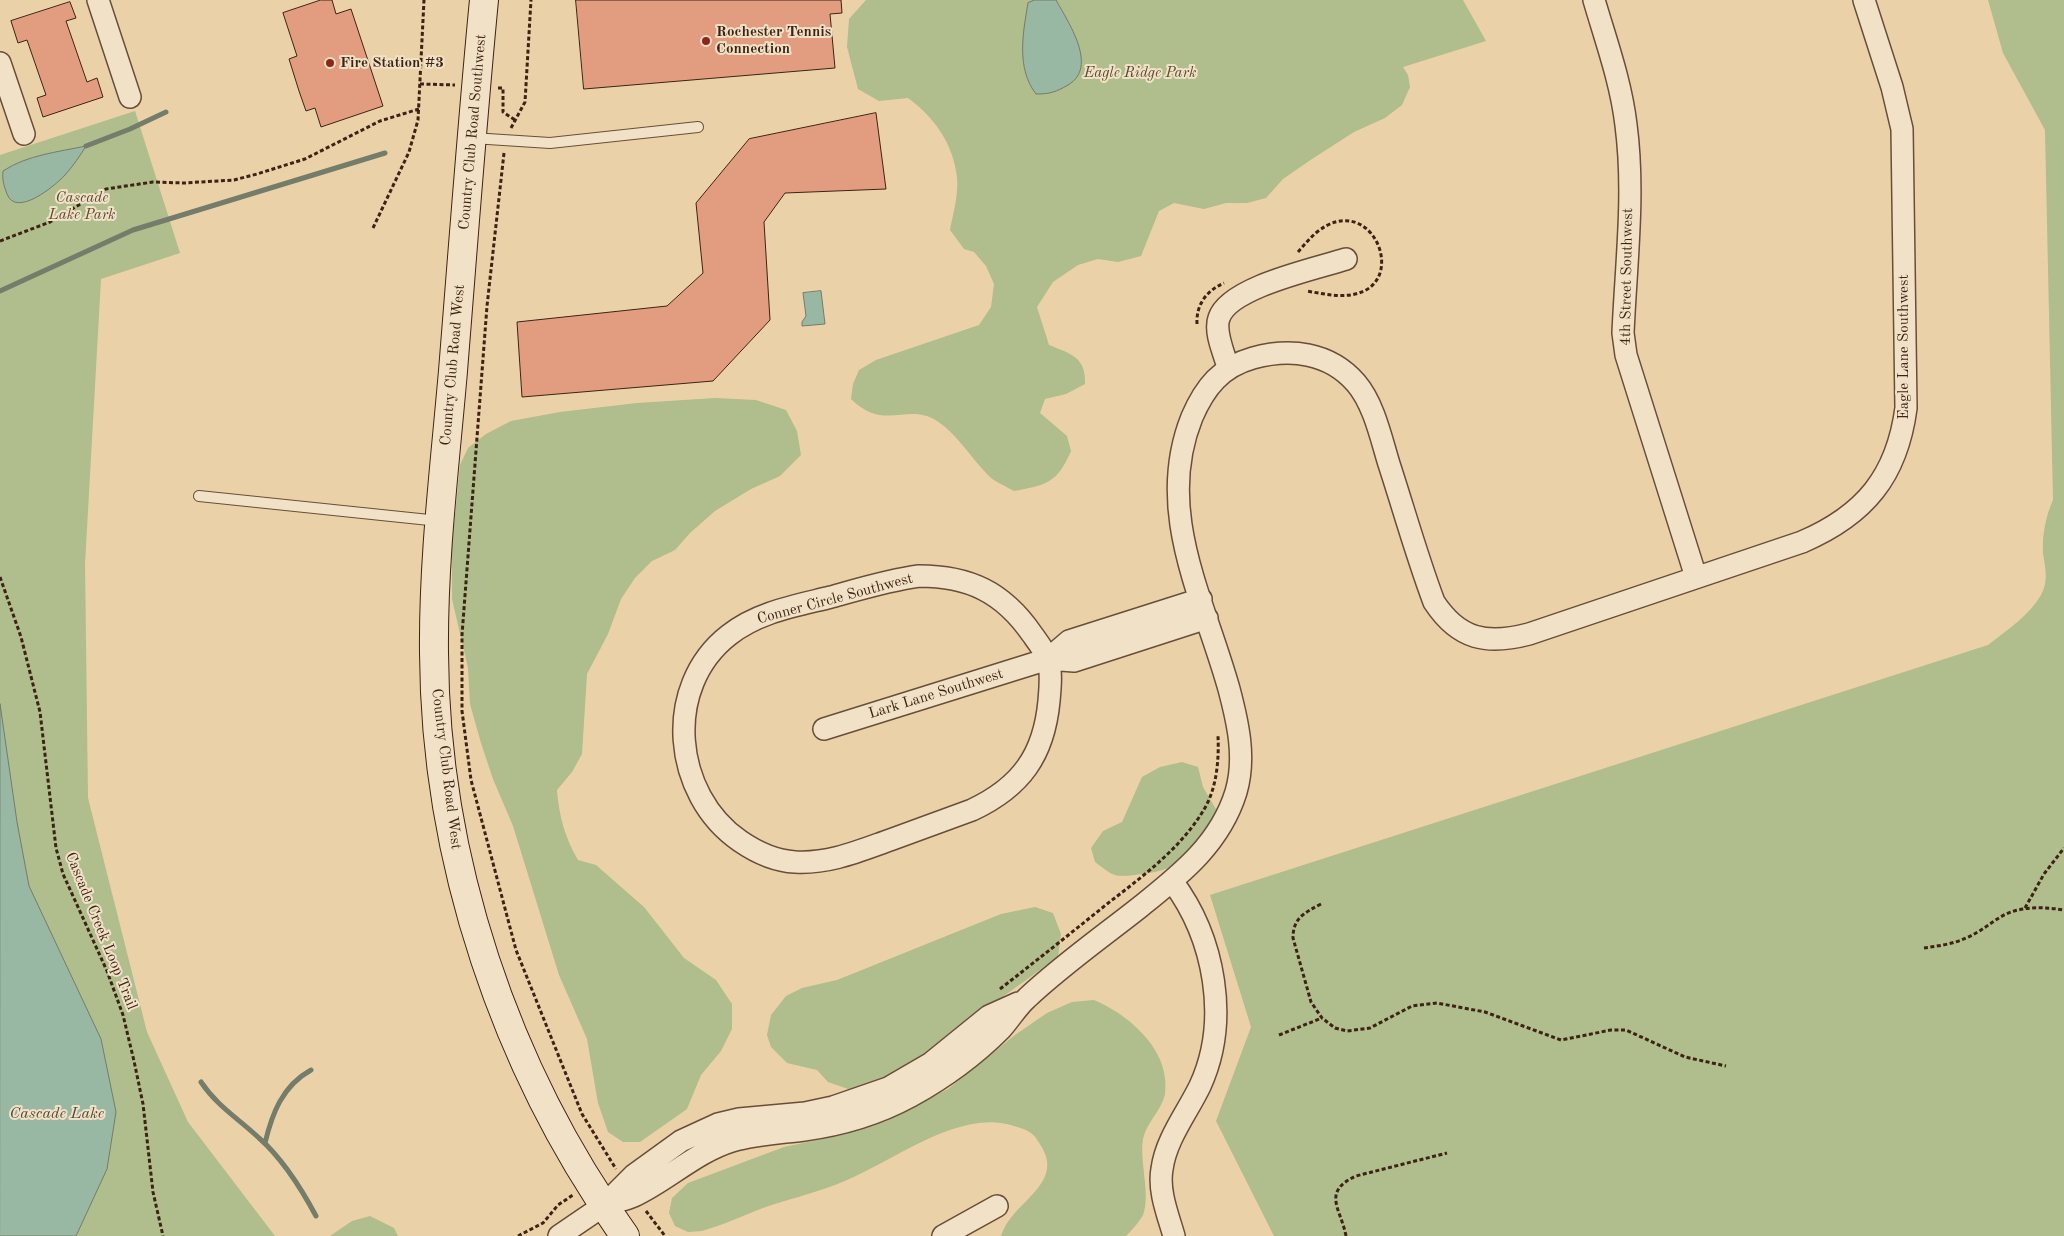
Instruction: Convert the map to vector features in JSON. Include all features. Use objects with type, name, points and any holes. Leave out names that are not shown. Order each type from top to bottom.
[{"type":"main road","name":"Country Club Road Southwest","points":[[461,264],[484,0]]},
{"type":"main road","name":"Country Club Road West","points":[[461,264],[435,616],[435,688],[442,765],[457,854],[480,940],[510,1023],[548,1107],[596,1194],[625,1236]]},
{"type":"street","points":[[98,0],[130,96]]},
{"type":"street","name":"4th Street Southwest","points":[[1594,0],[1616,71],[1626,124],[1629,196],[1623,333],[1626,355],[1696,577]]},
{"type":"street","name":"Eagle Lane Southwest","points":[[1228,367],[1273,354],[1297,352],[1322,358],[1341,369],[1358,385],[1379,431],[1434,602],[1444,616],[1456,627],[1472,636],[1499,640],[1529,634],[1802,542],[1843,522],[1855,512],[1883,478],[1894,460],[1902,436],[1906,408],[1902,129],[1892,86],[1864,0]]},
{"type":"street","points":[[0,63],[24,134]]},
{"type":"street","points":[[559,1236],[596,1194],[634,1196],[702,1155],[734,1140],[832,1125],[883,1109],[909,1098],[943,1076],[1000,1030],[1025,999],[1172,881],[1196,860],[1214,838],[1236,793],[1241,769],[1240,738],[1234,707],[1181,530],[1178,503],[1180,450],[1205,392],[1228,367],[1218,331],[1218,318],[1225,306],[1248,290],[1346,259]]},
{"type":"street","name":"Conner Circle Southwest","points":[[936,576],[957,579],[976,585],[1012,607],[1048,660],[1050,686],[1042,739],[1033,758],[1006,791],[972,810],[839,858],[793,862],[771,857],[750,848],[727,832],[708,812],[695,790],[688,768],[684,744],[685,715],[689,697],[702,666],[714,649],[728,636],[764,615],[896,579],[936,576]]},
{"type":"street","name":"Lark Lane Southwest","points":[[824,729],[1048,660],[1074,661],[1204,609]]},
{"type":"street","points":[[1172,881],[1184,896],[1195,918],[1208,957],[1216,997],[1216,1026],[1212,1052],[1200,1086],[1167,1149],[1161,1170],[1162,1191],[1174,1236]]},
{"type":"street","points":[[943,1236],[997,1206]]},
{"type":"lane","points":[[471,138],[550,143],[698,127]]},
{"type":"lane","points":[[199,496],[441,521]]},
{"type":"path","points":[[373,228],[409,152],[418,120],[424,0]]},
{"type":"path","points":[[531,0],[525,102],[505,141],[487,306],[462,636],[462,711],[471,780],[516,950],[582,1114],[615,1167]]},
{"type":"path","points":[[0,241],[50,222],[106,189],[120,185],[153,182],[184,184],[234,180],[305,159],[380,121],[419,109]]},
{"type":"path","name":"Cascade Creek Loop Trail","points":[[0,577],[21,637],[40,712],[56,848],[63,874],[107,970],[123,1015],[143,1104],[153,1192],[163,1236]]},
{"type":"path","points":[[992,994],[1130,886],[1179,843],[1206,805],[1213,789],[1219,751],[1217,728]]},
{"type":"path","points":[[2024,909],[2044,874],[2064,848]]},
{"type":"path","points":[[1322,904],[1296,919],[1293,927],[1293,938],[1306,991],[1322,1018],[1335,1028],[1359,1031],[1382,1023],[1412,1006],[1437,1003],[1485,1012],[1561,1040],[1611,1030],[1626,1030],[1685,1057],[1726,1066]]},
{"type":"path","points":[[1924,948],[1964,939],[1979,932],[2005,914],[2024,909],[2048,908],[2064,910]]},
{"type":"path","points":[[1279,1035],[1322,1018]]},
{"type":"path","points":[[1346,1236],[1336,1204],[1336,1193],[1346,1180],[1447,1153]]},
{"type":"path","points":[[518,1236],[543,1223],[558,1205],[596,1194],[615,1167],[623,1162]]},
{"type":"path","points":[[649,1215],[665,1236]]},
{"type":"green space","name":"Eagle Ridge Park","points":[[866,0],[1463,0],[1486,41],[1403,67],[1408,75],[1410,87],[1402,105],[1385,118],[1354,132],[1312,159],[1283,179],[1266,198],[1247,203],[1226,203],[1204,209],[1174,203],[1159,211],[1141,256],[1118,262],[1098,259],[1078,265],[1053,282],[1037,307],[1049,345],[1070,354],[1080,362],[1085,375],[1085,384],[1066,394],[1045,399],[1040,413],[1067,436],[1071,451],[1061,470],[1050,481],[1035,487],[1014,491],[991,477],[957,439],[937,421],[916,414],[874,414],[863,409],[851,399],[853,384],[859,370],[876,360],[979,325],[991,307],[994,284],[986,266],[974,252],[964,249],[950,230],[956,197],[957,177],[951,153],[941,132],[934,122],[908,98],[879,101],[858,89],[847,47],[849,19]]},
{"type":"green space","points":[[1988,0],[2064,0],[2064,1236],[1274,1236],[1216,1121],[1251,1027],[1210,895],[1988,645],[2024,616],[2041,595],[2046,579],[2043,553],[2044,532],[2046,519],[2053,500],[2045,130],[2003,53]]},
{"type":"green space","name":"Cascade Lake Park","points":[[135,111],[180,253],[101,279],[85,564],[88,798],[147,1032],[188,1122],[275,1236],[0,1236],[0,155]]},
{"type":"green space","points":[[715,398],[756,400],[786,410],[797,431],[801,455],[780,476],[751,489],[715,511],[690,533],[675,550],[652,561],[635,578],[621,599],[608,634],[587,674],[582,754],[572,772],[557,790],[563,826],[578,860],[596,865],[644,907],[684,958],[716,980],[732,1004],[732,1029],[721,1051],[701,1075],[687,1109],[640,1142],[623,1142],[608,1132],[598,1103],[587,1039],[559,975],[513,826],[493,779],[470,704],[468,668],[452,599],[452,545],[460,465],[468,448],[486,434],[511,421],[560,412],[637,403]]},
{"type":"green space","points":[[1182,762],[1198,767],[1203,787],[1217,811],[1199,847],[1180,862],[1156,872],[1125,876],[1115,875],[1095,862],[1091,848],[1103,831],[1122,822],[1142,777],[1160,767]]},
{"type":"green space","points":[[1035,907],[1053,913],[1061,934],[1058,957],[969,1021],[934,1051],[891,1077],[854,1091],[828,1082],[817,1070],[787,1063],[771,1047],[767,1035],[771,1015],[786,996],[802,988],[837,980],[1001,914]]},
{"type":"green space","points":[[1094,1000],[1121,1015],[1145,1036],[1161,1063],[1165,1078],[1163,1100],[1147,1127],[1143,1139],[1142,1157],[1146,1198],[1145,1207],[1143,1215],[1126,1236],[1001,1236],[1011,1217],[1039,1186],[1044,1178],[1047,1165],[1043,1149],[1031,1133],[1014,1126],[992,1122],[946,1131],[835,1185],[763,1208],[710,1229],[688,1232],[675,1226],[669,1213],[672,1198],[688,1183],[784,1147],[837,1136],[886,1121],[948,1089],[1015,1035],[1047,1013],[1072,1002]]},
{"type":"green space","points":[[370,1216],[394,1228],[398,1236],[330,1236],[352,1221]]},
{"type":"water","points":[[1035,0],[1056,0],[1073,32],[1081,56],[1081,67],[1077,77],[1068,85],[1045,94],[1036,94],[1030,84],[1023,62],[1024,26],[1028,3]]},
{"type":"water","points":[[86,146],[65,175],[36,198],[18,203],[12,201],[7,194],[3,171],[22,161]]},
{"type":"water","points":[[821,291],[825,324],[802,326],[806,316],[803,293]]},
{"type":"water","name":"Cascade Lake","points":[[0,704],[17,822],[29,886],[101,1039],[116,1112],[107,1169],[76,1236],[0,1236]]},
{"type":"building","name":"Fire Station #3","points":[[321,0],[332,0],[336,14],[351,9],[383,106],[321,127],[315,108],[306,111],[299,91],[289,59],[297,56],[283,13]]},
{"type":"building","name":"Rochester Tennis Connection","points":[[576,0],[841,0],[842,13],[830,14],[835,68],[584,89]]},
{"type":"building","points":[[70,2],[76,18],[66,21],[87,82],[97,78],[103,97],[43,117],[37,98],[46,95],[27,40],[18,43],[11,21]]},
{"type":"building","points":[[876,113],[886,189],[785,193],[764,222],[770,320],[713,381],[522,397],[517,322],[667,306],[703,273],[696,203],[749,139]]},
{"type":"waterway","points":[[86,146],[130,129],[166,112]]},
{"type":"waterway","points":[[0,291],[133,230],[385,153]]},
{"type":"waterway","points":[[265,1143],[275,1111],[286,1092],[311,1070]]},
{"type":"waterway","points":[[201,1082],[221,1105],[276,1155],[298,1185],[316,1216]]},
{"type":"place","name":"Rochester Tennis Connection","points":[[706,41]]},
{"type":"place","name":"Fire Station #3","points":[[330,63]]}]
